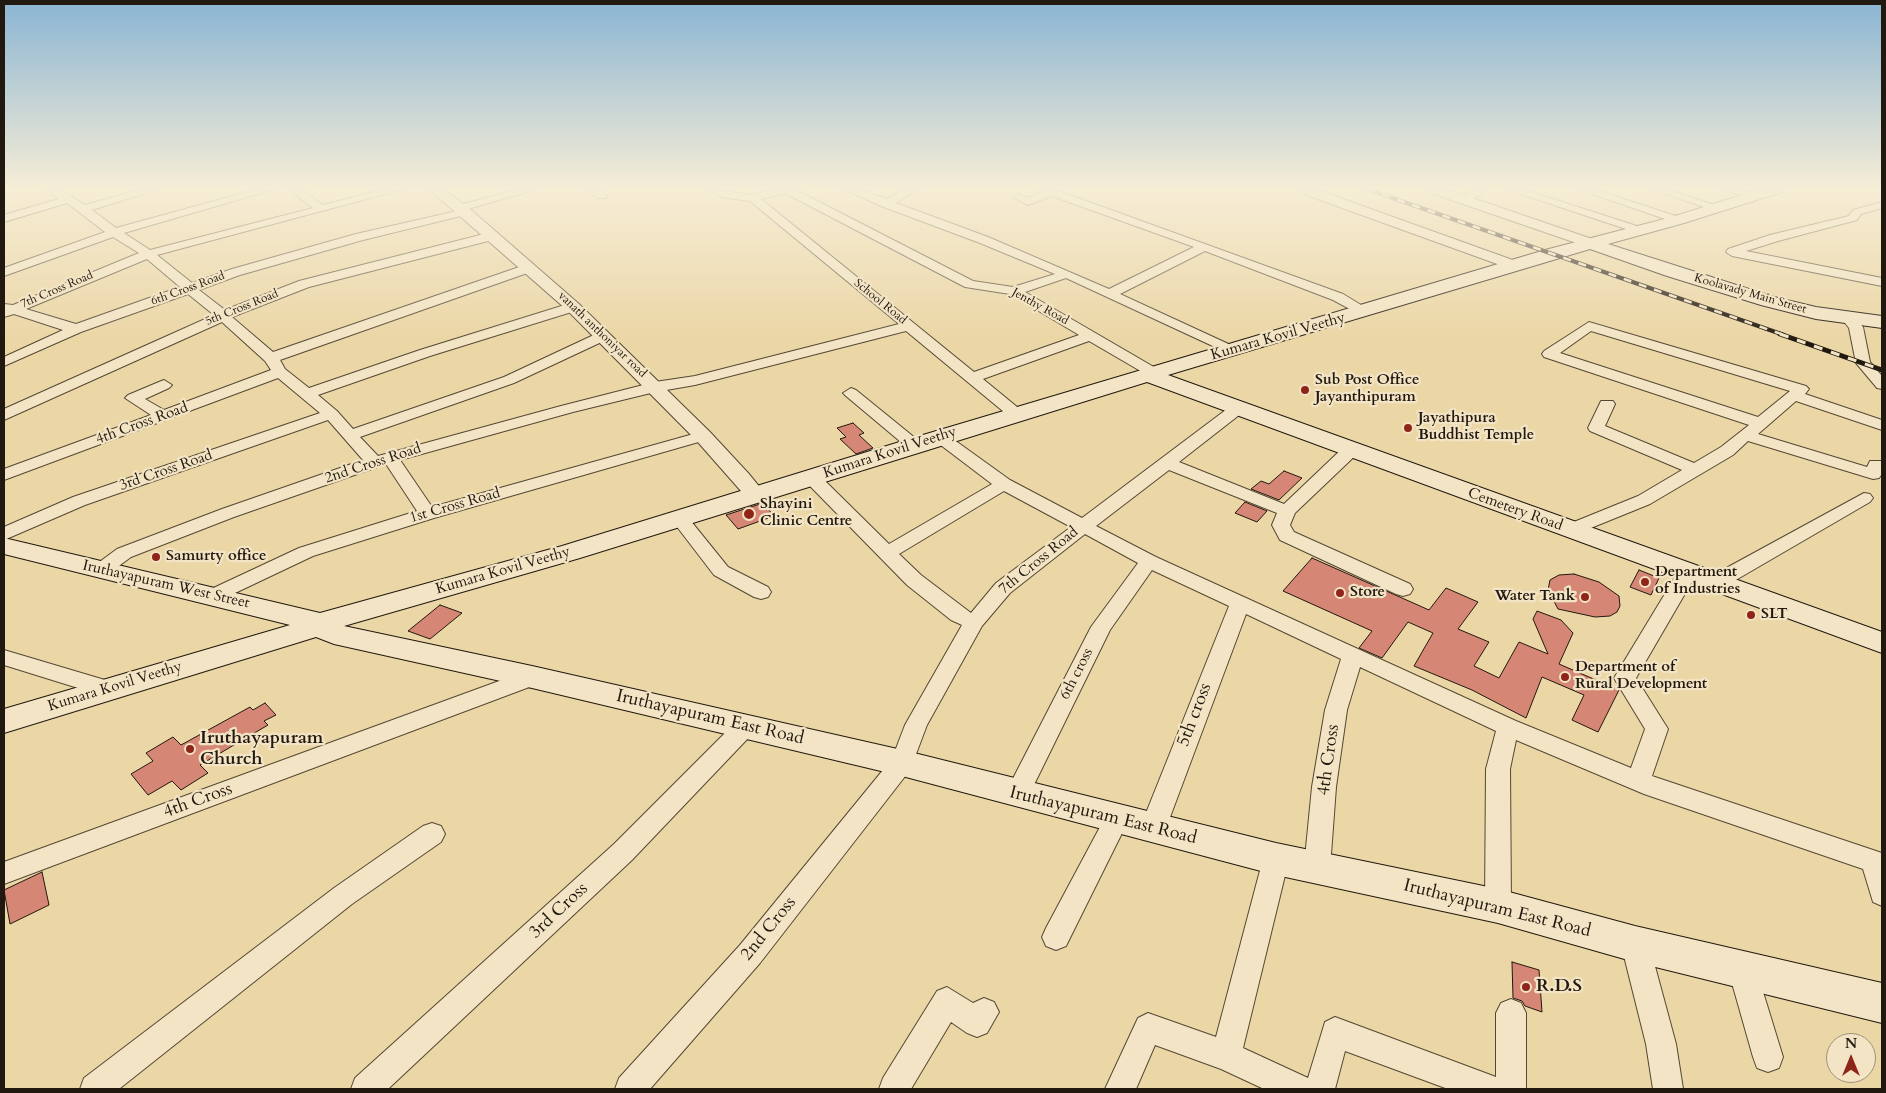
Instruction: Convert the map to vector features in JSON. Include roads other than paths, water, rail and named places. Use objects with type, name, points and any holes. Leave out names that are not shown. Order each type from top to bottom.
[{"type":"main road","name":"Kumara Kovil Veethy","points":[[4,721],[680,519],[1016,414],[1606,240]]},
{"type":"main road","name":"Koolavady Main Street","points":[[1593,244],[1673,272],[1768,301],[1848,318],[1882,322]]},
{"type":"main road","name":"Cemetery Road","points":[[1151,374],[1237,409],[1352,449],[1882,643]]},
{"type":"main road","name":"Iruthayapuram West Street","points":[[4,546],[214,596],[322,626]]},
{"type":"main road","name":"Iruthayapuram East Road","points":[[322,626],[334,634],[746,726],[1276,859],[1498,906],[1635,944],[1882,1003]]},
{"type":"street","points":[[4,272],[93,240]]},
{"type":"street","points":[[127,240],[148,254],[271,358],[280,372],[331,414],[350,436],[382,460],[428,514]]},
{"type":"street","name":"7th Cross Road","points":[[7,309],[148,254],[200,240]]},
{"type":"street","name":"6th Cross Road","points":[[4,362],[76,329],[236,272],[349,240]]},
{"type":"street","name":"5th Cross Road","points":[[4,415],[223,316],[304,284],[476,240]]},
{"type":"street","name":"vanath anthoniyar road","points":[[497,240],[573,307],[655,387],[742,478],[755,496]]},
{"type":"street","name":"School Road","points":[[804,240],[1016,414]]},
{"type":"street","name":"Jenthy Road","points":[[885,240],[970,284],[1014,290],[1151,374]]},
{"type":"street","points":[[984,240],[1111,293],[1230,350]]},
{"type":"street","points":[[1184,240],[1338,297],[1364,312]]},
{"type":"street","points":[[1444,240],[1516,266]]},
{"type":"street","points":[[1581,240],[1593,244]]},
{"type":"street","points":[[1768,240],[1732,252],[1882,282]]},
{"type":"street","points":[[1111,293],[1204,247]]},
{"type":"street","points":[[271,358],[529,268]]},
{"type":"street","points":[[1014,290],[1067,274]]},
{"type":"street","points":[[306,394],[426,353],[573,307]]},
{"type":"street","points":[[7,309],[76,329]]},
{"type":"street","points":[[1848,318],[1856,327],[1863,363],[1882,385]]},
{"type":"street","points":[[655,387],[695,380],[909,326]]},
{"type":"street","points":[[1570,530],[1644,500],[1727,452],[1801,389],[1589,326],[1549,354],[1759,423]]},
{"type":"street","points":[[350,436],[509,380],[603,336]]},
{"type":"street","points":[[971,378],[1089,336]]},
{"type":"street","name":"4th Cross Road","points":[[4,475],[280,372]]},
{"type":"street","points":[[164,385],[133,398],[164,416]]},
{"type":"street","name":"2nd Cross Road","points":[[101,570],[124,553],[228,513],[382,460],[655,387]]},
{"type":"street","points":[[850,393],[914,445]]},
{"type":"street","points":[[1794,395],[1882,425]]},
{"type":"street","points":[[1607,404],[1596,428],[1696,470]]},
{"type":"street","name":"7th Cross Road","points":[[902,764],[916,725],[974,622],[1003,588],[1082,525],[1237,409]]},
{"type":"street","name":"3rd Cross Road","points":[[4,534],[79,501],[331,414]]},
{"type":"street","points":[[1745,435],[1873,474],[1876,465]]},
{"type":"street","name":"1st Cross Road","points":[[214,596],[306,552],[428,514],[703,436]]},
{"type":"street","points":[[940,437],[1004,484],[1149,561],[1508,727],[1638,781],[1878,862],[1882,894]]},
{"type":"street","points":[[1352,449],[1287,511],[1281,525],[1287,536],[1403,589]]},
{"type":"street","points":[[1167,463],[1287,511]]},
{"type":"street","points":[[812,478],[914,580],[958,615],[974,622]]},
{"type":"street","points":[[888,553],[1004,484]]},
{"type":"street","points":[[1715,583],[1864,498]]},
{"type":"street","points":[[680,519],[721,571],[761,592]]},
{"type":"street","name":"6th cross","points":[[1017,794],[1101,627],[1149,561]]},
{"type":"street","points":[[1638,781],[1658,729],[1625,678],[1688,573]]},
{"type":"street","name":"5th cross","points":[[1153,828],[1240,603]]},
{"type":"street","name":"4th Cross","points":[[1317,868],[1324,787],[1336,710],[1353,654]]},
{"type":"street","points":[[4,657],[107,689]]},
{"type":"street","name":"4th Cross","points":[[4,873],[532,677]]},
{"type":"street","name":"3rd Cross","points":[[366,1089],[623,852],[746,726]]},
{"type":"street","points":[[1498,906],[1498,769],[1508,727]]},
{"type":"street","name":"2nd Cross","points":[[630,1089],[750,954],[902,764]]},
{"type":"street","points":[[1056,937],[1117,819]]},
{"type":"street","points":[[95,1089],[343,896],[432,834]]},
{"type":"street","points":[[1226,1056],[1276,859]]},
{"type":"street","points":[[1635,944],[1661,1044],[1668,1089]]},
{"type":"street","points":[[1742,969],[1768,1056]]},
{"type":"street","points":[[894,1089],[946,1001],[977,1023],[984,1012]]},
{"type":"street","points":[[1511,1013],[1511,1089]]},
{"type":"street","points":[[1120,1089],[1148,1028],[1226,1056],[1298,1089]]},
{"type":"street","points":[[1320,1089],[1335,1032],[1488,1089]]},
{"type":"railway","points":[[1513,240],[1784,335]]},
{"type":"railway","points":[[1780,334],[1882,370]]},
{"type":"place","name":"Sub Post Office Jayanthipuram","points":[[1305,390]]},
{"type":"place","name":"Jayathipura Buddhist Temple","points":[[1408,428]]},
{"type":"place","name":"Shayini Clinic Centre","points":[[749,514]]},
{"type":"place","name":"Samurty office","points":[[156,557]]},
{"type":"place","name":"Department of Industries","points":[[1645,582]]},
{"type":"place","name":"Store","points":[[1340,593]]},
{"type":"place","name":"Water Tank","points":[[1585,597]]},
{"type":"place","name":"SLT","points":[[1751,615]]},
{"type":"place","name":"Department of Rural Development","points":[[1565,677]]},
{"type":"place","name":"Iruthayapuram Church","points":[[190,749]]},
{"type":"place","name":"R.D.S","points":[[1526,987]]}]
